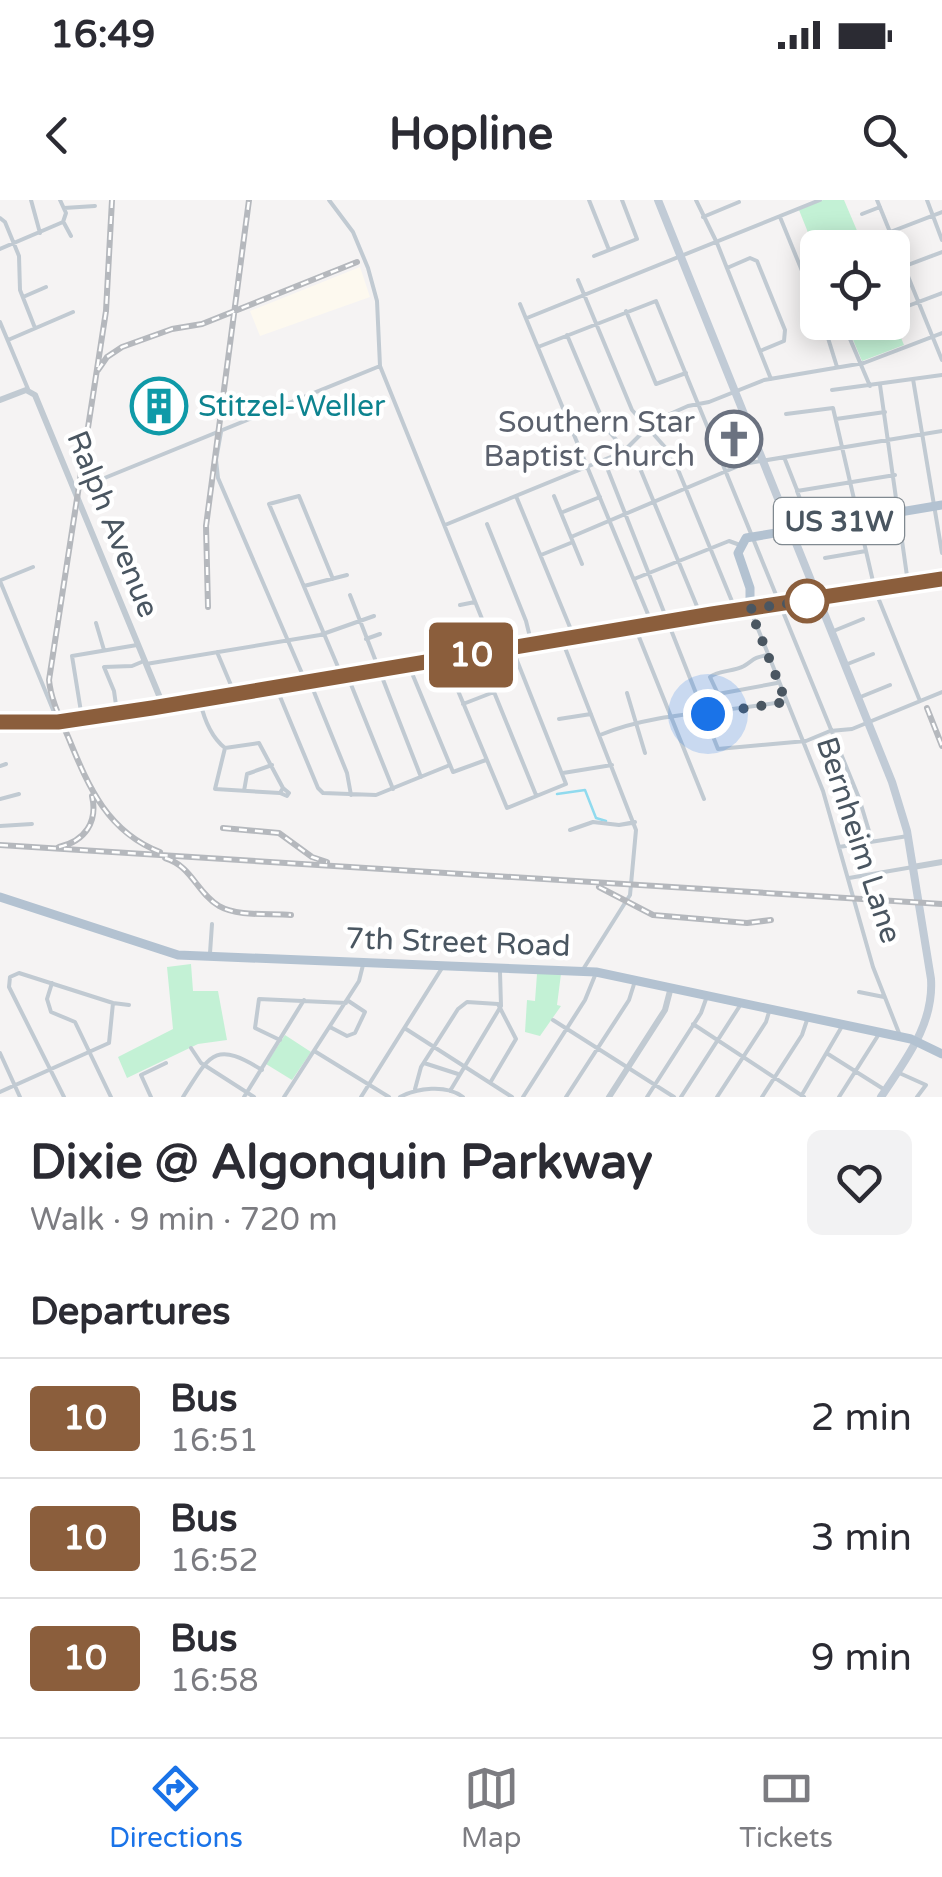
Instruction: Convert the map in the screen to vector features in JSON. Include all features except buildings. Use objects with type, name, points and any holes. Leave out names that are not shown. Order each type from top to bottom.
[{"type":"main road","points":[[658,200],[897,795],[908,836],[934,1008],[883,1094]]},
{"type":"main road","name":"US 31W","points":[[740,544],[752,536],[790,528],[938,505]]},
{"type":"main road","name":"Bernheim Lane","points":[[740,544],[738,556],[751,591],[750,609]]},
{"type":"main road","points":[[0,722],[58,722],[750,609]]},
{"type":"main road","name":"7th Street Road","points":[[0,898],[165,952],[210,958],[596,972],[901,1037],[942,1054]]},
{"type":"street","points":[[31,200],[40,232]]},
{"type":"street","points":[[60,200],[63,222],[72,236]]},
{"type":"street","points":[[329,200],[356,238],[373,282],[380,366],[496,651]]},
{"type":"street","points":[[589,200],[609,250]]},
{"type":"street","points":[[594,256],[637,238],[622,200]]},
{"type":"street","points":[[696,200],[771,379]]},
{"type":"street","points":[[526,318],[798,204],[820,200]]},
{"type":"street","points":[[877,200],[889,230]]},
{"type":"street","points":[[927,200],[942,240]]},
{"type":"street","points":[[703,217],[739,202]]},
{"type":"street","points":[[64,208],[94,206]]},
{"type":"street","points":[[862,214],[880,207]]},
{"type":"street","points":[[895,230],[942,212]]},
{"type":"street","points":[[779,215],[800,266]]},
{"type":"street","points":[[0,218],[20,260],[22,298],[35,328]]},
{"type":"street","points":[[0,249],[63,222]]},
{"type":"street","points":[[910,265],[942,252]]},
{"type":"street","points":[[727,268],[752,258],[759,264],[787,333],[784,340],[760,350]]},
{"type":"street","points":[[578,280],[632,410],[668,449],[736,611]]},
{"type":"street","points":[[910,282],[942,360]]},
{"type":"street","points":[[22,298],[46,288]]},
{"type":"street","points":[[910,305],[942,293]]},
{"type":"street","points":[[538,347],[654,300],[866,814],[872,841]]},
{"type":"street","points":[[520,304],[652,624]]},
{"type":"street","points":[[626,311],[656,384],[686,373]]},
{"type":"street","points":[[7,340],[73,312]]},
{"type":"street","points":[[0,322],[28,389],[0,400]]},
{"type":"street","points":[[444,525],[625,450],[656,420],[771,379],[861,364],[942,333]]},
{"type":"street","points":[[567,335],[603,422],[639,466],[701,616]]},
{"type":"street","points":[[828,340],[836,367]]},
{"type":"street","points":[[850,340],[870,386]]},
{"type":"street","points":[[74,490],[380,366]]},
{"type":"street","points":[[832,390],[942,375]]},
{"type":"street","points":[[913,379],[938,505],[942,552]]},
{"type":"street","points":[[880,385],[908,584]]},
{"type":"street","name":"Ralph Avenue","points":[[28,389],[34,395],[164,706]]},
{"type":"street","points":[[786,414],[833,407],[874,590],[920,701]]},
{"type":"street","points":[[836,418],[885,412]]},
{"type":"street","points":[[221,432],[216,460],[218,478],[347,773],[351,795]]},
{"type":"street","points":[[541,555],[610,521],[762,460],[942,432]]},
{"type":"street","points":[[784,457],[811,526]]},
{"type":"street","points":[[604,460],[720,750],[802,742],[832,730],[848,730],[942,692]]},
{"type":"street","points":[[798,491],[895,475]]},
{"type":"street","points":[[333,578],[299,496],[269,505],[393,789]]},
{"type":"street","points":[[516,496],[574,637]]},
{"type":"street","points":[[554,496],[582,564]]},
{"type":"street","points":[[561,513],[600,497]]},
{"type":"street","points":[[486,524],[532,645]]},
{"type":"street","points":[[634,580],[729,541],[740,544]]},
{"type":"street","points":[[825,558],[866,551]]},
{"type":"street","points":[[34,567],[0,581],[58,722]]},
{"type":"street","points":[[303,586],[348,575]]},
{"type":"street","points":[[750,609],[942,579]]},
{"type":"street","points":[[350,595],[421,778]]},
{"type":"street","points":[[460,605],[476,602]]},
{"type":"street","name":"Bernheim Lane","points":[[750,609],[826,800],[884,997],[901,1037]]},
{"type":"street","points":[[117,713],[114,690],[104,667],[288,641],[324,634],[374,616]]},
{"type":"street","points":[[831,632],[863,619]]},
{"type":"street","points":[[96,622],[104,650]]},
{"type":"street","points":[[635,627],[704,799]]},
{"type":"street","points":[[366,639],[380,634]]},
{"type":"street","points":[[562,639],[633,823],[630,895],[582,971]]},
{"type":"street","points":[[82,718],[72,655],[138,644]]},
{"type":"street","points":[[445,660],[505,808],[565,786],[512,648]]},
{"type":"street","points":[[217,652],[234,694]]},
{"type":"street","points":[[845,665],[873,654]]},
{"type":"street","points":[[768,655],[750,658],[745,665],[710,677],[718,694],[779,683]]},
{"type":"street","points":[[409,665],[454,773],[486,760]]},
{"type":"street","points":[[858,698],[890,685]]},
{"type":"street","points":[[276,688],[319,791],[372,796],[450,766]]},
{"type":"street","points":[[462,704],[492,691],[537,796]]},
{"type":"street","points":[[627,693],[645,753]]},
{"type":"street","points":[[200,700],[209,729],[225,748],[214,787],[282,791],[272,764],[257,742],[225,748]]},
{"type":"street","points":[[600,735],[636,724],[786,702]]},
{"type":"street","points":[[559,720],[591,714]]},
{"type":"street","points":[[244,791],[247,774],[272,764]]},
{"type":"street","points":[[562,773],[612,765]]},
{"type":"street","points":[[0,799],[19,794]]},
{"type":"street","points":[[570,830],[593,822],[633,823]]},
{"type":"street","points":[[0,826],[32,824]]},
{"type":"street","points":[[839,847],[908,836]]},
{"type":"street","points":[[848,878],[942,862]]},
{"type":"street","points":[[210,958],[212,924]]},
{"type":"street","points":[[284,1097],[359,981],[363,965]]},
{"type":"street","points":[[490,1083],[515,1042],[501,1006],[500,967]]},
{"type":"street","points":[[361,1097],[442,968]]},
{"type":"street","points":[[64,1097],[8,980],[16,972],[129,1005]]},
{"type":"street","points":[[523,1097],[594,986],[596,972]]},
{"type":"street","points":[[566,1097],[631,996],[635,979]]},
{"type":"street","points":[[52,983],[47,999],[52,1012],[75,1022],[111,1097]]},
{"type":"street","points":[[610,1097],[665,1010],[671,987]]},
{"type":"street","points":[[859,992],[884,997]]},
{"type":"street","points":[[647,1097],[708,995]]},
{"type":"street","points":[[245,1095],[304,1000]]},
{"type":"street","points":[[280,1040],[255,1030],[258,1001],[346,1001],[364,1012],[355,1032],[345,1036],[330,1027]]},
{"type":"street","points":[[415,1088],[424,1063],[464,1003],[492,1002],[501,1006]]},
{"type":"street","points":[[0,1092],[111,1040],[113,1003]]},
{"type":"street","points":[[553,1020],[678,1097],[742,1003]]},
{"type":"street","points":[[450,1091],[501,1006]]},
{"type":"street","points":[[718,1097],[766,1022],[769,1009]]},
{"type":"street","points":[[762,1097],[808,1018]]},
{"type":"street","points":[[694,1024],[802,1096],[842,1025]]},
{"type":"street","points":[[406,1029],[512,1097]]},
{"type":"street","points":[[839,1097],[879,1034]]},
{"type":"street","points":[[190,1048],[204,1065],[245,1095],[254,1097]]},
{"type":"street","points":[[314,1051],[389,1097]]},
{"type":"street","points":[[184,1097],[204,1065],[229,1052],[262,1070]]},
{"type":"street","points":[[0,1053],[20,1097]]},
{"type":"street","points":[[828,1054],[883,1094]]},
{"type":"street","points":[[150,1097],[141,1076],[166,1063]]},
{"type":"street","points":[[424,1063],[458,1074]]},
{"type":"street","points":[[0,1076],[9,1072]]},
{"type":"street","points":[[897,1072],[926,1084],[918,1097]]},
{"type":"street","points":[[400,1097],[415,1088],[450,1091],[463,1097]]},
{"type":"street","points":[[188,1091],[197,1097]]},
{"type":"shaded area","points":[[360,267],[370,297],[260,336],[250,311]]},
{"type":"green space","points":[[823,200],[844,200],[857,230],[807,230],[799,210]]},
{"type":"green space","points":[[853,340],[902,340],[904,345],[862,361]]},
{"type":"green space","points":[[191,964],[193,991],[218,991],[227,1040],[198,1044],[127,1078],[118,1057],[173,1029],[167,967]]},
{"type":"green space","points":[[537,974],[561,974],[557,1005],[561,1006],[540,1036],[525,1032],[527,1000],[535,1001]]},
{"type":"green space","points":[[285,1035],[311,1052],[292,1080],[266,1064]]},
{"type":"waterway","points":[[557,794],[585,790],[596,818],[606,821]]},
{"type":"railway","points":[[112,200],[106,311],[49,680],[60,718],[102,806],[127,833],[160,852]]},
{"type":"railway","points":[[208,607],[206,526],[249,200]]},
{"type":"railway","points":[[98,370],[107,357],[122,347],[172,329],[202,324],[357,262]]},
{"type":"railway","points":[[927,708],[942,746]]},
{"type":"railway","points":[[59,847],[76,840],[88,829],[93,814],[92,796]]},
{"type":"railway","points":[[223,828],[279,833],[312,857],[327,862]]},
{"type":"railway","points":[[0,845],[942,904]]},
{"type":"railway","points":[[165,858],[182,867],[219,906],[245,913],[291,915]]},
{"type":"railway","points":[[599,887],[653,915],[747,923],[771,920]]},
{"type":"bus line","name":"10","points":[[0,722],[58,722],[152,708],[942,579]]},
{"type":"place","name":"Stitzel-Weller","points":[[159,406]]},
{"type":"place","name":"Southern Star Baptist Church","points":[[734,439]]},
{"type":"route","points":[[708,714],[786,702],[750,609],[807,601]]}]
